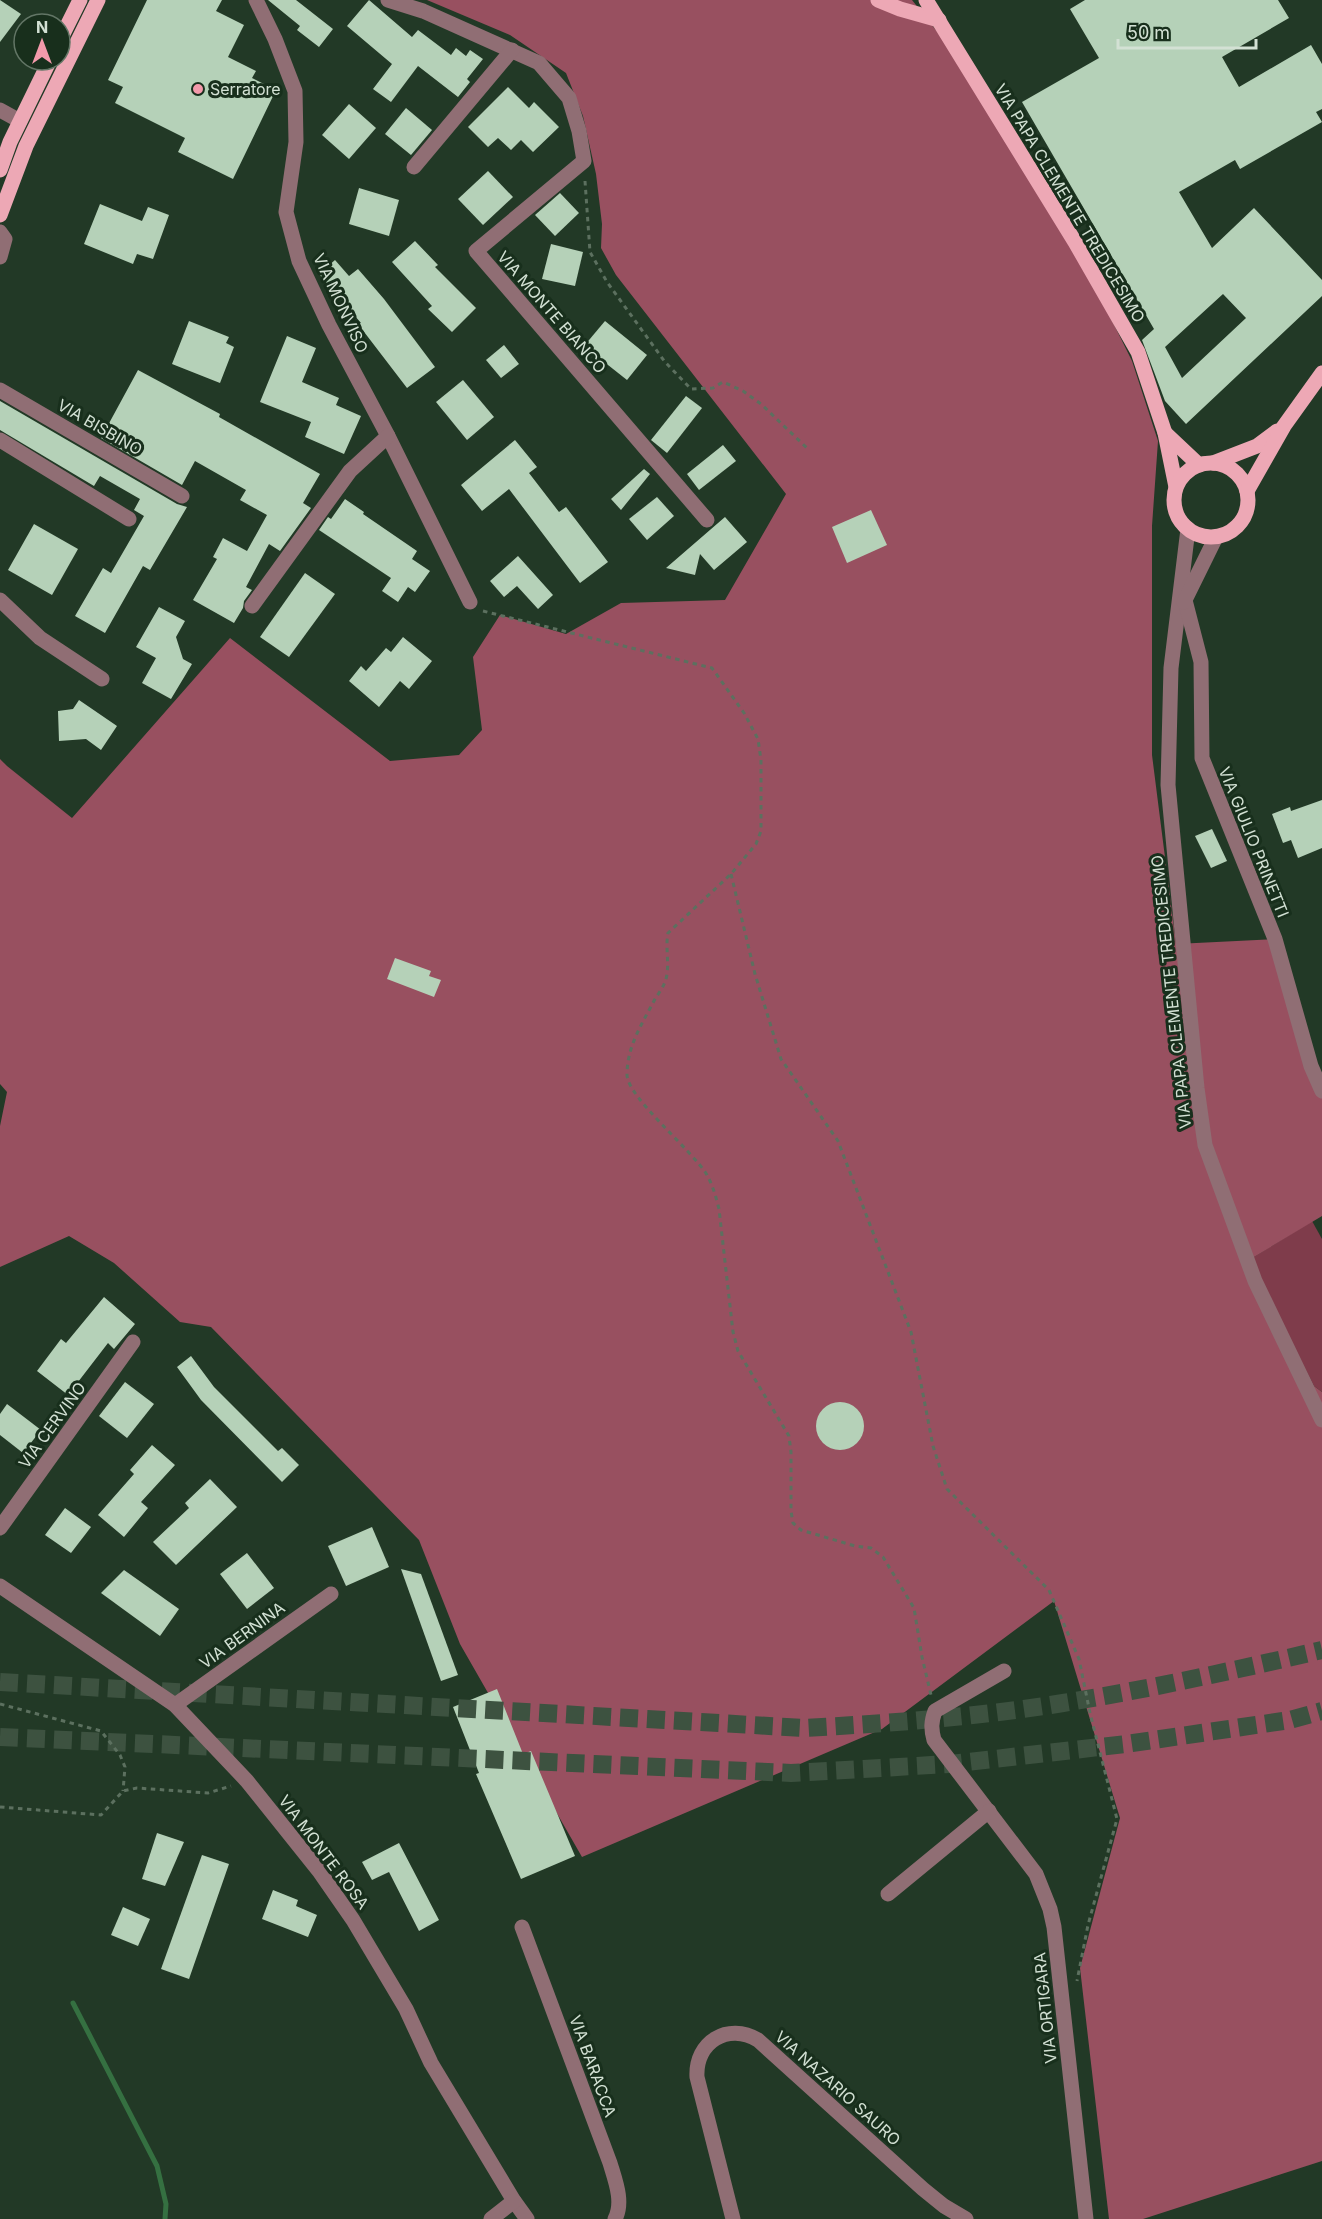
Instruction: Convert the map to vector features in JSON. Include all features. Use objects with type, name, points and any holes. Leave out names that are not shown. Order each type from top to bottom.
[{"type":"main road","points":[[72,16],[80,0]]},
{"type":"main road","points":[[0,215],[26,146],[98,0]]},
{"type":"main road","points":[[878,0],[939,20]]},
{"type":"main road","name":"VIA PAPA CLEMENTE TREDICESIMO","points":[[926,0],[1075,242],[1138,352],[1165,434],[1176,487]]},
{"type":"main road","points":[[0,170],[20,121],[44,72]]},
{"type":"main road","points":[[6,198],[11,164],[24,130],[20,121]]},
{"type":"main road","points":[[1247,491],[1284,426],[1322,373]]},
{"type":"main road","points":[[1206,464],[1226,466],[1237,474],[1247,491],[1248,504],[1241,522],[1230,532],[1216,537],[1202,536],[1188,529],[1179,519],[1174,505],[1176,487],[1186,473],[1206,464],[1257,446],[1284,426]]},
{"type":"main road","name":"VIA PAPA CLEMENTE TREDICESIMO","points":[[1165,434],[1206,464]]},
{"type":"street","name":"VIA MONVISO","points":[[256,0],[275,39],[295,91],[296,142],[286,212],[300,261],[329,325],[388,436],[470,602]]},
{"type":"street","points":[[388,0],[423,11],[539,63],[569,98],[579,131],[584,161]]},
{"type":"street","points":[[414,167],[512,50]]},
{"type":"street","points":[[0,110],[20,121]]},
{"type":"street","name":"VIA MONTE BIANCO","points":[[584,161],[476,251],[707,520]]},
{"type":"street","points":[[0,232],[5,239],[0,257]]},
{"type":"street","name":"VIA BISBINO","points":[[0,390],[182,496]]},
{"type":"street","points":[[252,606],[350,471],[388,436]]},
{"type":"street","points":[[0,440],[129,519]]},
{"type":"street","name":"VIA PAPA CLEMENTE TREDICESIMO","points":[[1188,529],[1182,605],[1171,668],[1168,785],[1197,1088],[1205,1145],[1255,1281],[1322,1420]]},
{"type":"street","name":"VIA PAPA CLEMENTE TREDICESIMO","points":[[1182,605],[1216,537]]},
{"type":"street","points":[[0,600],[40,638],[102,679]]},
{"type":"street","name":"VIA GIULIO PRINETTI","points":[[1182,605],[1201,662],[1202,758],[1275,939],[1311,1066],[1322,1091]]},
{"type":"street","name":"VIA CERVINO","points":[[0,1528],[133,1342]]},
{"type":"street","name":"VIA MONTE ROSA","points":[[0,1586],[175,1705],[247,1781],[319,1870],[353,1920],[406,2008],[431,2063],[527,2219]]},
{"type":"street","name":"VIA BERNINA","points":[[175,1705],[331,1594]]},
{"type":"street","points":[[935,1711],[1004,1671]]},
{"type":"street","name":"VIA ORTIGARA","points":[[935,1711],[931,1721],[934,1740],[1036,1874],[1054,1927],[1086,2219]]},
{"type":"street","points":[[888,1894],[989,1811]]},
{"type":"street","name":"VIA BARACCA","points":[[522,1927],[610,2163],[618,2194],[619,2212],[615,2219]]},
{"type":"street","name":"VIA NAZARIO SAURO","points":[[733,2219],[697,2077],[696,2065],[701,2053],[716,2038],[740,2033],[758,2040],[923,2189],[944,2206],[966,2219]]},
{"type":"street","points":[[491,2219],[514,2201]]},
{"type":"path","points":[[584,161],[590,252],[607,282],[665,362],[691,389],[713,388],[723,382],[743,391],[809,450]]},
{"type":"path","points":[[470,602],[485,612],[712,668],[744,713],[758,740],[761,760],[760,831],[756,844],[731,874],[668,933],[666,980],[633,1041],[628,1059],[627,1078],[639,1097],[705,1173],[714,1189],[733,1332],[738,1351],[789,1436],[790,1511],[793,1523],[801,1530],[855,1546],[872,1548],[883,1557],[914,1608],[922,1657],[935,1711]]},
{"type":"path","points":[[731,874],[755,974],[781,1059],[838,1141],[911,1332],[933,1446],[947,1489],[1049,1590],[1084,1673],[1090,1713],[1117,1819],[1088,1925],[1078,1979],[1060,1985]]},
{"type":"path","points":[[0,1704],[101,1731],[120,1755],[125,1767],[123,1791]]},
{"type":"path","points":[[0,1807],[101,1815],[123,1791],[136,1788],[208,1793],[247,1781]]},
{"type":"shaded area","points":[[427,0],[912,0],[943,39],[1079,254],[1132,361],[1158,441],[1152,526],[1152,755],[1176,944],[1275,939],[1322,1091],[1322,1216],[1249,1260],[1314,1386],[1322,1392],[1322,2161],[1143,2219],[1109,2219],[1080,1968],[1120,1818],[1054,1601],[882,1729],[582,1857],[460,1644],[419,1540],[211,1327],[180,1322],[114,1263],[69,1236],[0,1267],[0,1126],[7,1092],[0,1084],[0,759],[72,818],[230,638],[390,761],[459,755],[482,730],[473,657],[500,615],[566,634],[621,603],[725,600],[786,494],[616,275],[601,248],[602,224],[596,174],[583,116],[566,73],[510,35]]},
{"type":"shaded area","points":[[1312,1221],[1322,1239],[1322,1392],[1314,1386],[1249,1260]]},
{"type":"building","points":[[0,0],[18,12],[12,12],[12,26],[0,42]]},
{"type":"building","name":"Serratore","points":[[147,0],[222,0],[216,11],[244,25],[228,57],[256,71],[252,78],[276,90],[233,179],[178,152],[185,138],[115,103],[123,87],[108,80]]},
{"type":"building","points":[[268,0],[296,0],[333,29],[319,47],[297,30],[300,26]]},
{"type":"building","points":[[369,0],[412,37],[418,30],[451,55],[456,48],[466,56],[470,50],[483,59],[467,79],[470,82],[458,97],[418,66],[391,102],[373,89],[392,64],[347,26]]},
{"type":"building","points":[[1085,0],[1278,0],[1289,18],[1222,57],[1239,87],[1311,45],[1322,64],[1322,109],[1316,112],[1322,122],[1240,169],[1235,160],[1179,192],[1212,248],[1254,208],[1322,280],[1322,296],[1186,424],[1165,401],[1142,340],[1154,329],[1022,102],[1099,58],[1070,9]],"holes":[[[1223,294],[1246,318],[1182,378],[1165,347]]]},
{"type":"building","points":[[508,87],[529,108],[534,102],[559,127],[533,152],[521,140],[511,150],[498,138],[488,147],[468,127]]},
{"type":"building","points":[[349,104],[376,128],[349,159],[322,135]]},
{"type":"building","points":[[406,108],[432,130],[411,155],[385,134]]},
{"type":"building","points":[[488,171],[513,197],[483,225],[458,199]]},
{"type":"building","points":[[359,188],[399,200],[389,236],[349,224]]},
{"type":"building","points":[[560,193],[579,213],[555,236],[535,215]]},
{"type":"building","points":[[100,204],[142,221],[148,207],[169,215],[153,259],[137,254],[133,264],[84,244]]},
{"type":"building","points":[[415,241],[438,265],[435,267],[476,308],[452,332],[428,309],[432,306],[392,262]]},
{"type":"building","points":[[551,244],[583,252],[575,286],[542,279]]},
{"type":"building","points":[[335,260],[349,276],[358,269],[384,299],[435,367],[407,388],[358,324],[361,323],[319,274]]},
{"type":"building","points":[[189,321],[229,337],[226,343],[234,347],[220,383],[172,364]]},
{"type":"building","points":[[605,321],[647,355],[627,380],[584,346]]},
{"type":"building","points":[[287,336],[316,348],[302,382],[339,398],[336,405],[361,416],[344,454],[305,437],[311,422],[260,402]]},
{"type":"building","points":[[504,345],[519,364],[501,378],[486,360]]},
{"type":"building","points":[[138,370],[220,414],[219,417],[320,474],[303,503],[311,508],[280,551],[269,544],[246,587],[252,590],[234,623],[193,600],[217,559],[213,557],[223,538],[247,551],[267,515],[240,500],[246,490],[195,461],[182,485],[101,438]]},
{"type":"building","points":[[463,380],[494,417],[467,440],[436,402]]},
{"type":"building","points":[[686,396],[702,408],[667,453],[651,440]]},
{"type":"building","points":[[0,401],[177,504],[187,507],[150,570],[143,566],[105,633],[75,616],[103,568],[111,573],[144,516],[134,510],[140,499],[100,476],[94,486],[0,430]]},
{"type":"building","points":[[515,440],[537,467],[529,473],[559,512],[566,507],[608,562],[580,583],[509,489],[482,511],[461,485]]},
{"type":"building","points":[[723,445],[736,461],[699,490],[687,474]]},
{"type":"building","points":[[644,469],[650,474],[621,510],[611,499]]},
{"type":"building","points":[[657,497],[674,516],[647,540],[629,519]]},
{"type":"building","points":[[345,499],[417,551],[412,559],[430,571],[415,592],[408,587],[398,602],[382,591],[391,578],[319,530],[328,517],[331,519]]},
{"type":"building","points":[[871,510],[887,545],[847,563],[832,527]]},
{"type":"building","points":[[725,517],[747,542],[714,570],[700,554],[695,575],[666,568]]},
{"type":"building","points":[[34,524],[78,549],[52,595],[8,570]]},
{"type":"building","points":[[518,556],[553,595],[538,609],[517,586],[504,597],[490,581]]},
{"type":"building","points":[[305,573],[335,594],[289,657],[260,637]]},
{"type":"building","points":[[159,607],[185,621],[176,637],[183,659],[192,664],[171,699],[142,683],[156,658],[136,647]]},
{"type":"building","points":[[403,637],[432,661],[409,689],[400,681],[379,707],[349,681],[361,666],[366,671],[386,648],[391,652]]},
{"type":"building","points":[[79,700],[117,726],[101,750],[86,739],[59,741],[58,711],[73,709]]},
{"type":"building","points":[[1322,800],[1322,848],[1298,858],[1291,840],[1283,843],[1272,814],[1290,807],[1291,811]]},
{"type":"building","points":[[1212,829],[1227,861],[1211,868],[1195,836]]},
{"type":"building","points":[[395,958],[431,971],[429,976],[441,980],[434,997],[387,979]]},
{"type":"building","points":[[104,1297],[135,1324],[114,1349],[108,1343],[68,1395],[37,1371],[61,1339],[66,1343]]},
{"type":"building","points":[[191,1356],[214,1387],[278,1451],[282,1448],[299,1465],[282,1482],[201,1400],[177,1367]]},
{"type":"building","points":[[125,1382],[154,1404],[127,1438],[99,1416]]},
{"type":"building","points":[[835,1402],[845,1402],[857,1409],[864,1421],[864,1431],[857,1443],[845,1450],[835,1450],[820,1439],[816,1431],[816,1421],[827,1406]]},
{"type":"building","points":[[7,1404],[41,1430],[23,1453],[0,1435],[0,1414]]},
{"type":"building","points":[[152,1445],[175,1465],[141,1502],[148,1508],[124,1537],[98,1515],[134,1474],[130,1470]]},
{"type":"building","points":[[210,1479],[237,1507],[176,1565],[153,1542],[189,1508],[185,1503]]},
{"type":"building","points":[[65,1508],[91,1527],[71,1553],[45,1535]]},
{"type":"building","points":[[372,1527],[389,1567],[346,1586],[328,1546]]},
{"type":"building","points":[[247,1553],[274,1588],[247,1609],[220,1574]]},
{"type":"building","points":[[401,1569],[421,1574],[458,1675],[441,1681]]},
{"type":"building","points":[[124,1570],[179,1609],[160,1636],[101,1593]]},
{"type":"building","points":[[497,1689],[523,1754],[531,1751],[575,1856],[521,1879],[476,1774],[479,1773],[453,1707]]},
{"type":"building","points":[[157,1833],[184,1842],[165,1886],[142,1879]]},
{"type":"building","points":[[399,1843],[439,1920],[419,1931],[389,1872],[372,1880],[362,1862]]},
{"type":"building","points":[[202,1855],[229,1864],[189,1979],[161,1969]]},
{"type":"building","points":[[273,1890],[298,1900],[296,1906],[317,1915],[308,1937],[262,1919]]},
{"type":"building","points":[[123,1907],[150,1919],[138,1946],[111,1935]]},
{"type":"waterway","points":[[73,2003],[157,2166],[166,2204],[165,2219]]},
{"type":"tunnel","points":[[0,1682],[805,1728],[934,1719],[1031,1708],[1096,1698],[1322,1650]]},
{"type":"tunnel","points":[[0,1737],[791,1773],[950,1764],[1126,1744],[1290,1720],[1322,1711]]},
{"type":"place","name":"Serratore","points":[[198,89]]}]
